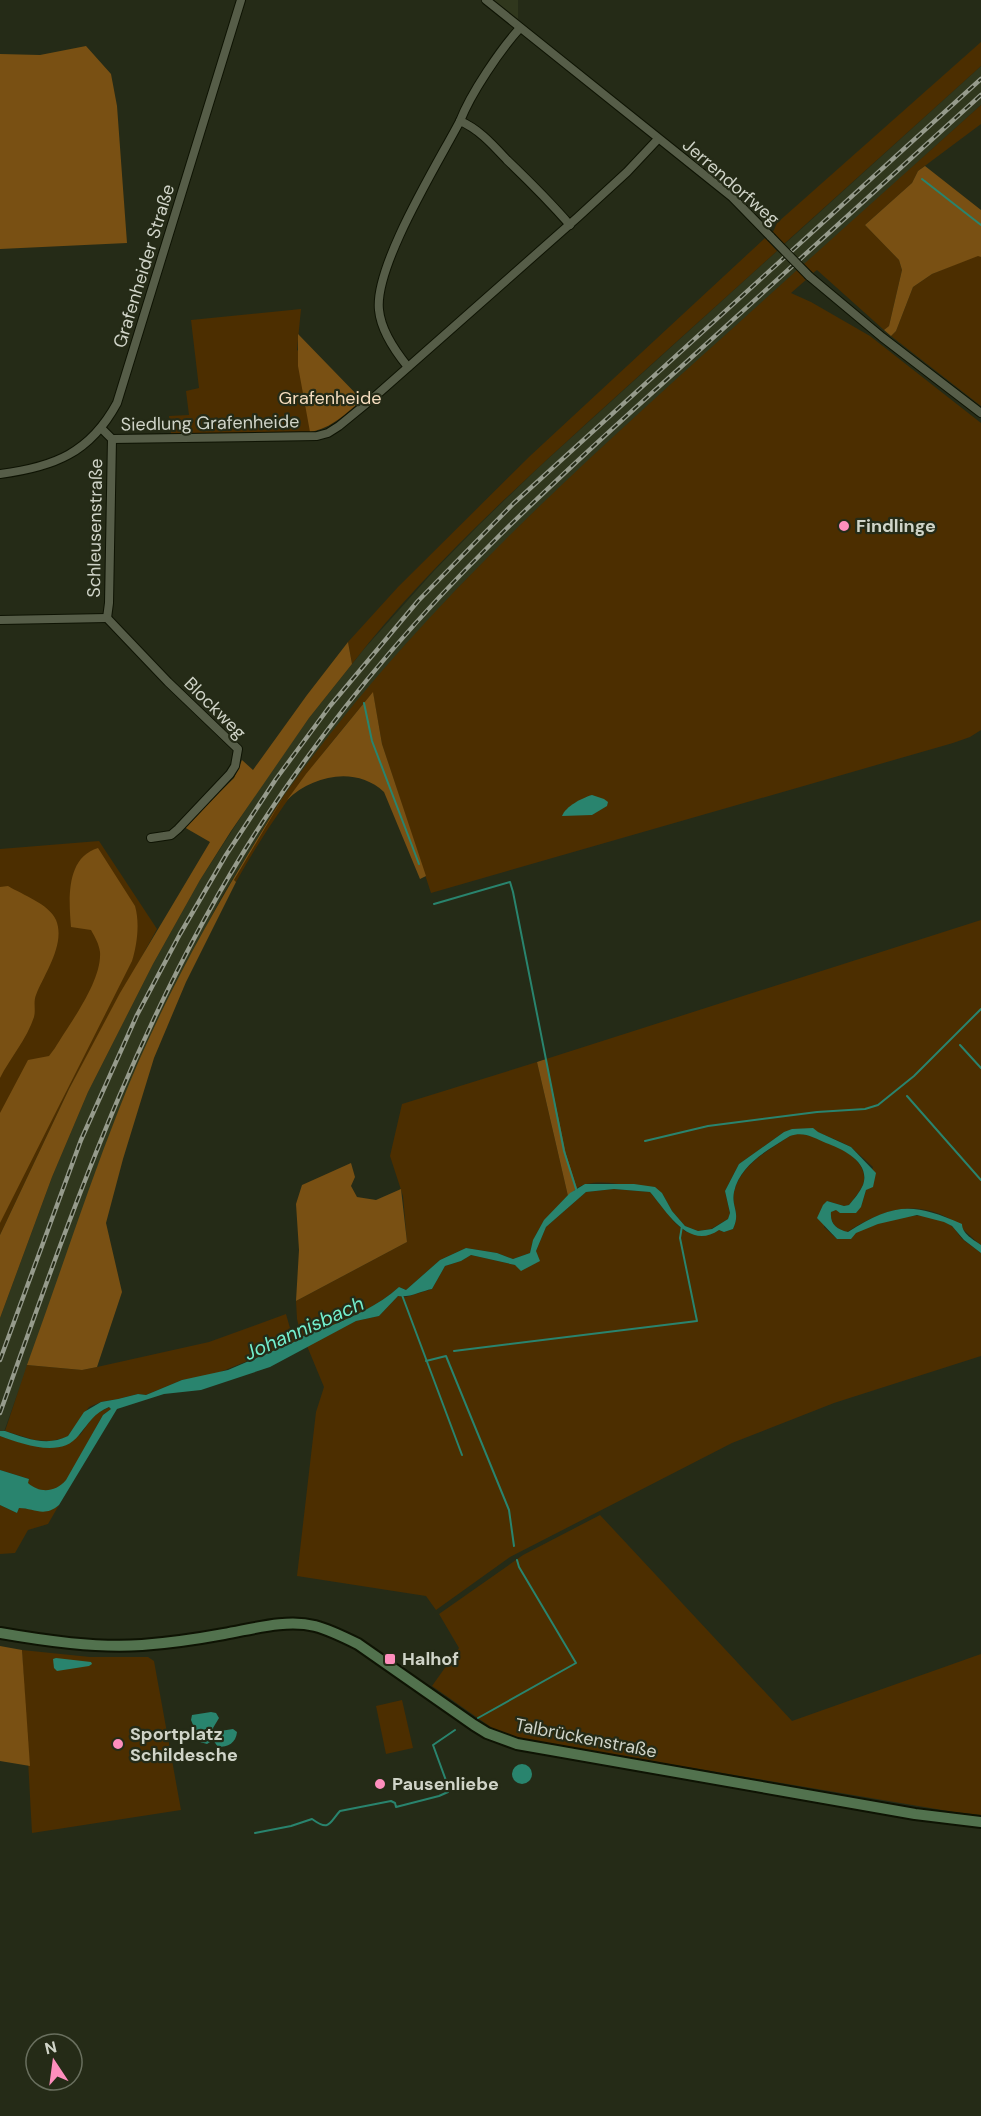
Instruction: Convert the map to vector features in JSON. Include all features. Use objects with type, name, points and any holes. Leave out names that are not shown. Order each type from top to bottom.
[{"type":"main road","name":"Talbrückenstraße","points":[[0,1633],[62,1641],[129,1645],[174,1642],[286,1624],[313,1626],[337,1633],[358,1644],[474,1725],[487,1733],[517,1744],[915,1814],[981,1822]]},
{"type":"street","name":"Grafenheider Straße","points":[[0,474],[31,470],[59,461],[101,428],[117,403],[241,0]]},
{"type":"street","name":"Jerrendorfweg","points":[[486,0],[732,197],[809,276],[882,337],[981,413]]},
{"type":"street","points":[[408,367],[387,336],[381,321],[378,307],[385,270],[410,215],[464,111],[492,66],[520,28]]},
{"type":"street","points":[[460,121],[473,127],[491,143],[545,196],[570,225]]},
{"type":"street","name":"Siedlung Grafenheide","points":[[101,428],[112,439],[328,434],[570,225],[627,172],[658,139]]},
{"type":"street","name":"Schleusenstraße","points":[[0,620],[107,618],[112,439]]},
{"type":"street","name":"Blockweg","points":[[107,618],[168,682],[238,749],[235,766],[230,774],[178,829],[171,835],[151,838]]},
{"type":"shaded area","points":[[494,0],[518,0],[518,19]]},
{"type":"shaded area","points":[[981,66],[981,105],[528,518],[402,649],[284,796],[222,896],[156,1024],[120,1107],[0,1443],[0,1318],[52,1177],[88,1092],[153,964],[200,880],[265,780],[309,718],[364,649],[479,525],[540,466]]},
{"type":"green space","points":[[981,42],[981,66],[784,244],[773,232],[777,223]]},
{"type":"green space","points":[[86,46],[111,74],[117,106],[127,243],[0,249],[0,54],[40,55]]},
{"type":"green space","points":[[981,105],[981,124],[918,171],[912,183],[865,225],[899,260],[902,270],[889,326],[884,330],[817,270],[813,273],[804,264]]},
{"type":"green space","points":[[925,166],[981,210],[981,257],[978,256],[932,274],[913,287],[896,331],[891,336],[884,330],[889,326],[902,270],[899,260],[865,225],[912,183],[918,171]]},
{"type":"green space","points":[[765,238],[777,251],[495,509],[406,599],[352,664],[348,642],[398,587],[530,456]]},
{"type":"green space","points":[[978,255],[981,257],[981,406],[891,336],[896,331],[913,287],[932,274]]},
{"type":"green space","points":[[797,270],[807,279],[791,293],[870,336],[981,423],[981,730],[953,743],[431,893],[382,744],[373,693],[300,784],[266,832],[236,882],[234,880],[285,794],[340,721],[400,651],[527,518]]},
{"type":"green space","points":[[301,309],[297,350],[362,400],[332,424],[310,432],[171,434],[169,416],[189,415],[186,391],[199,388],[191,320]]},
{"type":"green space","name":"Grafenheide","points":[[298,334],[362,400],[332,424],[310,432],[298,366]]},
{"type":"green space","points":[[348,642],[352,664],[309,718],[231,831],[200,880],[153,964],[88,1092],[52,1177],[0,1318],[0,1235],[69,1089],[120,993],[210,842],[184,827],[234,778],[242,760],[253,770]]},
{"type":"green space","points":[[373,692],[382,744],[426,876],[420,879],[384,792],[373,784],[361,779],[335,777],[309,785],[297,791],[287,800]]},
{"type":"green space","points":[[284,796],[234,880],[236,882],[186,982],[154,1058],[106,1223],[122,1292],[97,1367],[82,1370],[27,1365],[107,1141],[154,1027],[215,910]]},
{"type":"green space","points":[[99,841],[157,929],[69,1089],[0,1235],[0,849]]},
{"type":"green space","points":[[98,848],[135,906],[138,927],[134,955],[0,1223],[0,1113],[28,1060],[49,1056],[55,1048],[84,1002],[96,976],[100,952],[97,941],[91,930],[71,927],[70,893],[74,871],[80,861],[87,853]]},
{"type":"green space","points":[[8,886],[35,900],[53,914],[58,929],[58,939],[53,959],[35,998],[35,1014],[31,1025],[0,1078],[0,887]]},
{"type":"green space","points":[[981,920],[981,1245],[959,1225],[944,1216],[919,1209],[894,1210],[847,1232],[837,1228],[830,1212],[861,1207],[873,1167],[851,1147],[817,1132],[784,1132],[739,1164],[725,1191],[730,1214],[728,1219],[711,1229],[698,1231],[685,1226],[672,1211],[662,1193],[607,1183],[585,1184],[577,1188],[566,1154],[546,1059]]},
{"type":"green space","points":[[546,1059],[566,1154],[577,1188],[568,1196],[537,1062]]},
{"type":"green space","points":[[537,1062],[568,1196],[540,1228],[530,1253],[513,1259],[497,1253],[466,1248],[440,1260],[406,1290],[399,1287],[374,1305],[328,1327],[320,1328],[315,1325],[308,1328],[302,1338],[297,1319],[296,1301],[407,1242],[403,1196],[390,1156],[402,1104]]},
{"type":"green space","points":[[797,1133],[818,1138],[842,1149],[860,1165],[864,1174],[863,1185],[849,1205],[844,1206],[827,1201],[824,1227],[837,1239],[893,1219],[923,1216],[950,1225],[962,1239],[981,1253],[981,1356],[834,1403],[732,1443],[510,1557],[436,1610],[426,1596],[297,1576],[316,1412],[324,1387],[307,1346],[356,1321],[379,1316],[398,1296],[406,1297],[432,1289],[445,1266],[471,1255],[515,1265],[536,1251],[546,1227],[586,1192],[614,1189],[650,1192],[675,1223],[686,1232],[719,1230],[724,1232],[733,1229],[736,1218],[734,1192],[743,1174],[756,1159]]},
{"type":"green space","points":[[351,1163],[355,1177],[351,1186],[357,1197],[376,1200],[401,1189],[407,1242],[296,1301],[299,1250],[296,1204],[302,1185]]},
{"type":"green space","points":[[286,1314],[294,1342],[213,1375],[182,1380],[146,1395],[138,1394],[89,1407],[68,1436],[64,1438],[51,1441],[34,1440],[5,1431],[27,1365],[82,1370],[209,1342]]},
{"type":"green space","points":[[110,1407],[111,1409],[103,1415],[68,1478],[58,1488],[49,1491],[39,1490],[27,1483],[29,1479],[0,1470],[0,1436],[50,1448],[80,1435],[95,1414]]},
{"type":"green space","points":[[0,1505],[17,1513],[19,1508],[45,1511],[59,1505],[48,1524],[28,1530],[15,1553],[0,1554]]},
{"type":"green space","points":[[600,1515],[792,1721],[981,1654],[981,1815],[514,1738],[495,1730],[432,1686],[459,1648],[439,1614],[523,1555]]},
{"type":"green space","points":[[0,1646],[22,1650],[30,1766],[0,1761]]},
{"type":"green space","points":[[22,1650],[90,1657],[148,1657],[154,1661],[181,1810],[32,1833]]},
{"type":"green space","points":[[402,1700],[413,1748],[386,1754],[376,1706]]},
{"type":"water","points":[[592,795],[604,799],[608,802],[607,806],[592,815],[562,816],[579,800]]},
{"type":"water","points":[[813,1128],[851,1147],[876,1173],[873,1187],[866,1190],[861,1207],[856,1213],[840,1213],[836,1210],[831,1212],[833,1223],[837,1228],[848,1232],[878,1215],[891,1211],[916,1209],[962,1224],[966,1234],[981,1245],[981,1253],[964,1240],[952,1226],[917,1215],[878,1224],[856,1233],[851,1239],[837,1239],[817,1218],[827,1201],[844,1206],[849,1205],[863,1185],[863,1170],[854,1158],[840,1149],[809,1136],[800,1134],[790,1136],[764,1152],[742,1173],[734,1192],[736,1218],[733,1229],[698,1236],[688,1232],[671,1218],[650,1192],[614,1189],[586,1192],[546,1227],[536,1251],[540,1261],[521,1271],[515,1265],[471,1255],[445,1266],[432,1289],[398,1296],[379,1316],[356,1321],[270,1367],[201,1390],[164,1394],[117,1409],[59,1505],[44,1512],[19,1508],[17,1513],[0,1505],[0,1470],[29,1479],[28,1483],[37,1489],[47,1490],[57,1487],[66,1480],[103,1415],[111,1409],[109,1407],[99,1412],[71,1442],[52,1448],[30,1446],[0,1436],[0,1431],[36,1440],[60,1439],[68,1436],[84,1412],[101,1402],[138,1394],[146,1395],[182,1380],[228,1370],[294,1342],[305,1335],[308,1328],[315,1325],[320,1328],[328,1327],[356,1315],[383,1300],[399,1287],[406,1290],[440,1260],[466,1248],[497,1253],[513,1259],[530,1253],[533,1240],[544,1220],[570,1193],[585,1184],[634,1184],[655,1187],[662,1193],[672,1211],[685,1226],[698,1231],[712,1229],[728,1219],[730,1213],[725,1191],[739,1164],[784,1132],[792,1129]]},
{"type":"water","points":[[53,1659],[91,1662],[92,1664],[57,1671],[54,1668]]},
{"type":"water","points":[[216,1713],[219,1718],[213,1728],[214,1732],[233,1729],[237,1732],[231,1744],[218,1747],[213,1740],[207,1744],[200,1742],[191,1720],[192,1715]]},
{"type":"water","points":[[522,1764],[529,1767],[532,1774],[529,1781],[522,1784],[515,1781],[512,1774],[515,1767]]},
{"type":"waterway","points":[[922,179],[981,225]]},
{"type":"waterway","points":[[364,703],[372,741],[419,864]]},
{"type":"waterway","points":[[434,904],[510,882],[564,1151],[577,1192]]},
{"type":"waterway","points":[[645,1141],[708,1126],[817,1112],[865,1109],[878,1105],[914,1076],[981,1009]]},
{"type":"waterway","points":[[960,1045],[981,1068]]},
{"type":"waterway","points":[[907,1096],[981,1180]]},
{"type":"waterway","points":[[454,1351],[697,1321],[680,1238],[682,1226]]},
{"type":"waterway","points":[[402,1295],[462,1455]]},
{"type":"waterway","points":[[426,1361],[446,1356],[509,1510],[514,1546]]},
{"type":"waterway","points":[[478,1718],[576,1663],[517,1560]]},
{"type":"waterway","points":[[255,1833],[312,1819],[326,1825],[340,1811],[391,1801],[396,1807],[448,1792],[448,1786],[433,1745],[455,1730]]},
{"type":"railway","points":[[0,1360],[81,1140],[137,1015],[226,855],[276,779],[330,706],[418,601],[514,503],[981,79]]},
{"type":"railway","points":[[0,1413],[55,1260],[113,1110],[181,964],[219,893],[262,823],[341,712],[429,609],[514,521],[609,431],[981,95]]},
{"type":"place","name":"Findlinge","points":[[844,526]]},
{"type":"place","name":"Halhof","points":[[390,1659]]},
{"type":"place","name":"Sportplatz Schildesche","points":[[118,1744]]},
{"type":"place","name":"Pausenliebe","points":[[380,1784]]},
{"type":"water label","name":"Johannisbach","points":[[304,1328]]}]
